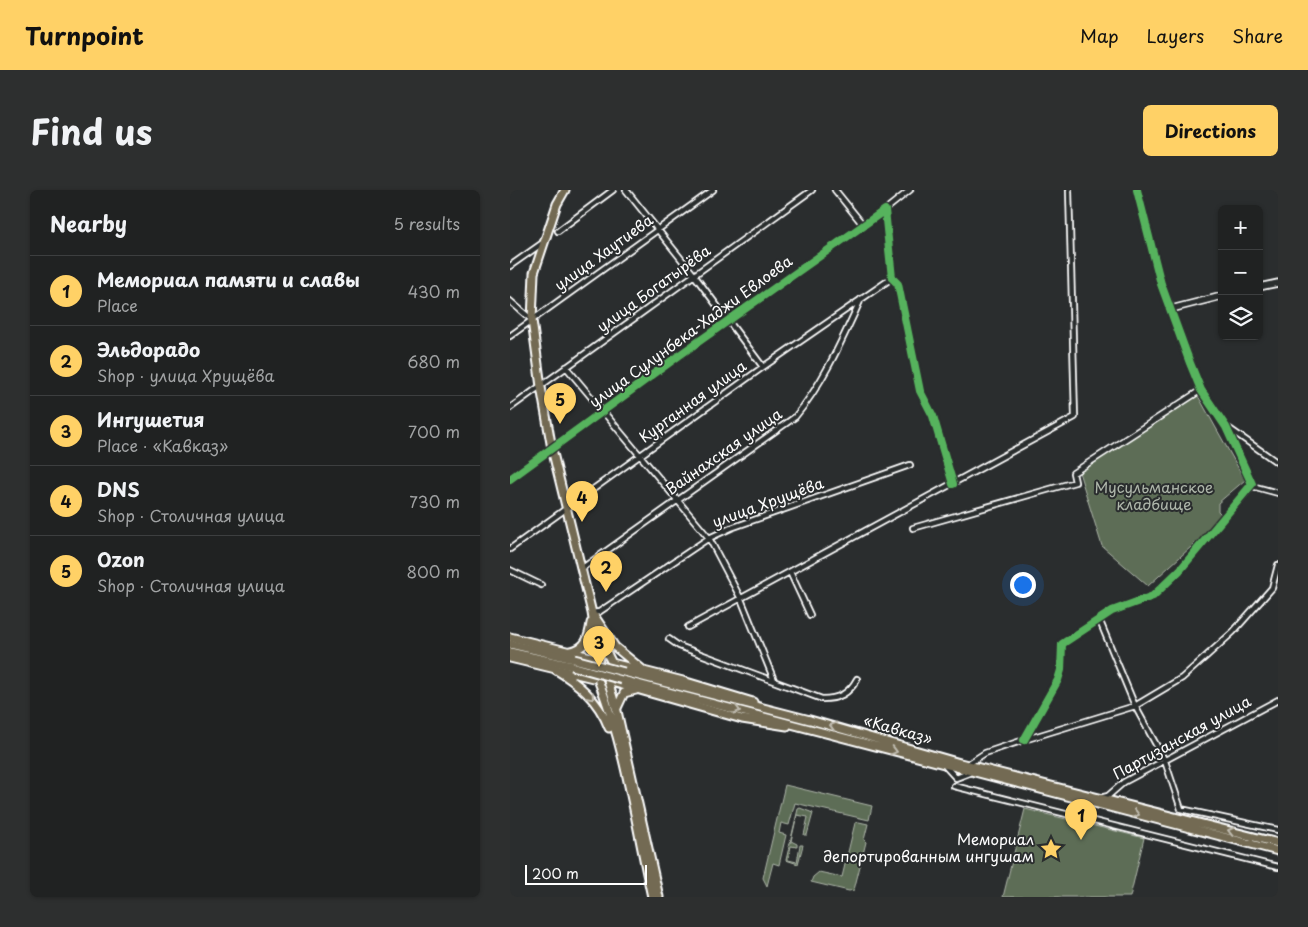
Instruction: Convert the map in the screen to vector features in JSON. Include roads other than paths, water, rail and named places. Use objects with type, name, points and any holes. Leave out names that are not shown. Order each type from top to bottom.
[{"type":"main road","points":[[565,190],[557,204],[534,273],[532,320],[552,449],[600,643],[612,663],[614,672],[608,681]]},
{"type":"main road","points":[[568,652],[580,648],[588,639],[593,617]]},
{"type":"main road","points":[[593,617],[599,659]]},
{"type":"main road","points":[[593,617],[615,647],[646,672]]},
{"type":"main road","points":[[510,637],[568,652],[606,659],[612,663],[810,720]]},
{"type":"main road","name":"«Кавказ»","points":[[510,644],[942,765],[1278,851]]},
{"type":"main road","name":"«Кавказ»","points":[[510,652],[573,663]]},
{"type":"main road","points":[[510,658],[596,680],[608,681],[742,719],[814,730]]},
{"type":"main road","points":[[599,659],[591,667],[607,703],[622,759],[652,897]]},
{"type":"main road","points":[[553,668],[576,682],[598,706],[606,720],[622,759]]},
{"type":"main road","name":"«Кавказ»","points":[[623,676],[810,720],[981,768],[1278,842]]},
{"type":"main road","points":[[608,681],[617,711],[659,897]]},
{"type":"main road","points":[[617,711],[618,702],[624,693],[639,690]]},
{"type":"street","points":[[558,231],[613,190]]},
{"type":"street","points":[[626,190],[729,320],[763,367]]},
{"type":"street","name":"улица Хаутиева","points":[[510,336],[713,190]]},
{"type":"street","name":"улица Богатырёва","points":[[510,408],[812,190]]},
{"type":"street","points":[[835,190],[864,226]]},
{"type":"street","name":"улица Сулунбека-Хаджи Евлоева","points":[[510,479],[729,320],[864,226],[910,190]]},
{"type":"street","points":[[688,627],[1075,418],[1069,190]]},
{"type":"street","points":[[1024,740],[1058,680],[1061,670],[1062,644],[1112,611],[1153,596],[1180,570],[1252,486],[1252,482],[1226,427],[1200,390],[1161,284],[1137,190]]},
{"type":"street","points":[[885,210],[892,278],[898,284],[920,391],[933,416],[953,484]]},
{"type":"street","points":[[510,266],[545,242]]},
{"type":"street","name":"Курганная улица","points":[[510,549],[763,367],[892,278]]},
{"type":"street","points":[[1263,286],[1278,282]]},
{"type":"street","points":[[1171,309],[1218,297]]},
{"type":"street","name":"Вайнахская улица","points":[[581,569],[794,417],[806,403],[837,351],[861,298]]},
{"type":"street","points":[[510,301],[532,320]]},
{"type":"street","points":[[566,367],[709,538],[741,599],[774,680]]},
{"type":"street","points":[[913,528],[1075,482],[1073,473],[1200,390]]},
{"type":"street","points":[[1226,427],[1278,463]]},
{"type":"street","name":"улица Хрущёва","points":[[593,617],[709,538],[731,528],[910,465]]},
{"type":"street","points":[[1252,486],[1278,493]]},
{"type":"street","points":[[966,764],[1024,740],[1135,706],[1182,678],[1233,632],[1272,588],[1278,565]]},
{"type":"street","points":[[510,570],[541,586]]},
{"type":"street","points":[[790,572],[810,615]]},
{"type":"street","points":[[1099,619],[1135,706],[1165,761],[1181,809],[1278,830]]},
{"type":"street","points":[[669,639],[679,646],[822,698],[832,699],[844,694],[858,679]]},
{"type":"street","name":"Партизанская улица","points":[[1100,798],[1108,796],[1116,788],[1278,700]]},
{"type":"street","points":[[979,758],[981,768]]},
{"type":"street","points":[[954,786],[1278,867]]},
{"type":"street","points":[[1116,788],[1114,796],[1121,803]]},
{"type":"place","name":"Ozon","points":[[560,424]]},
{"type":"place","name":"DNS","points":[[582,522]]},
{"type":"place","name":"Эльдорадо","points":[[606,592]]},
{"type":"place","name":"Ингушетия","points":[[599,667]]},
{"type":"place","name":"Мемориал памяти и славы","points":[[1081,840]]},
{"type":"place","name":"Мемориал депортированным ингушам","points":[[1051,849]]},
{"type":"park label","name":"Мусульманское кладбище","points":[[1154,496]]}]
